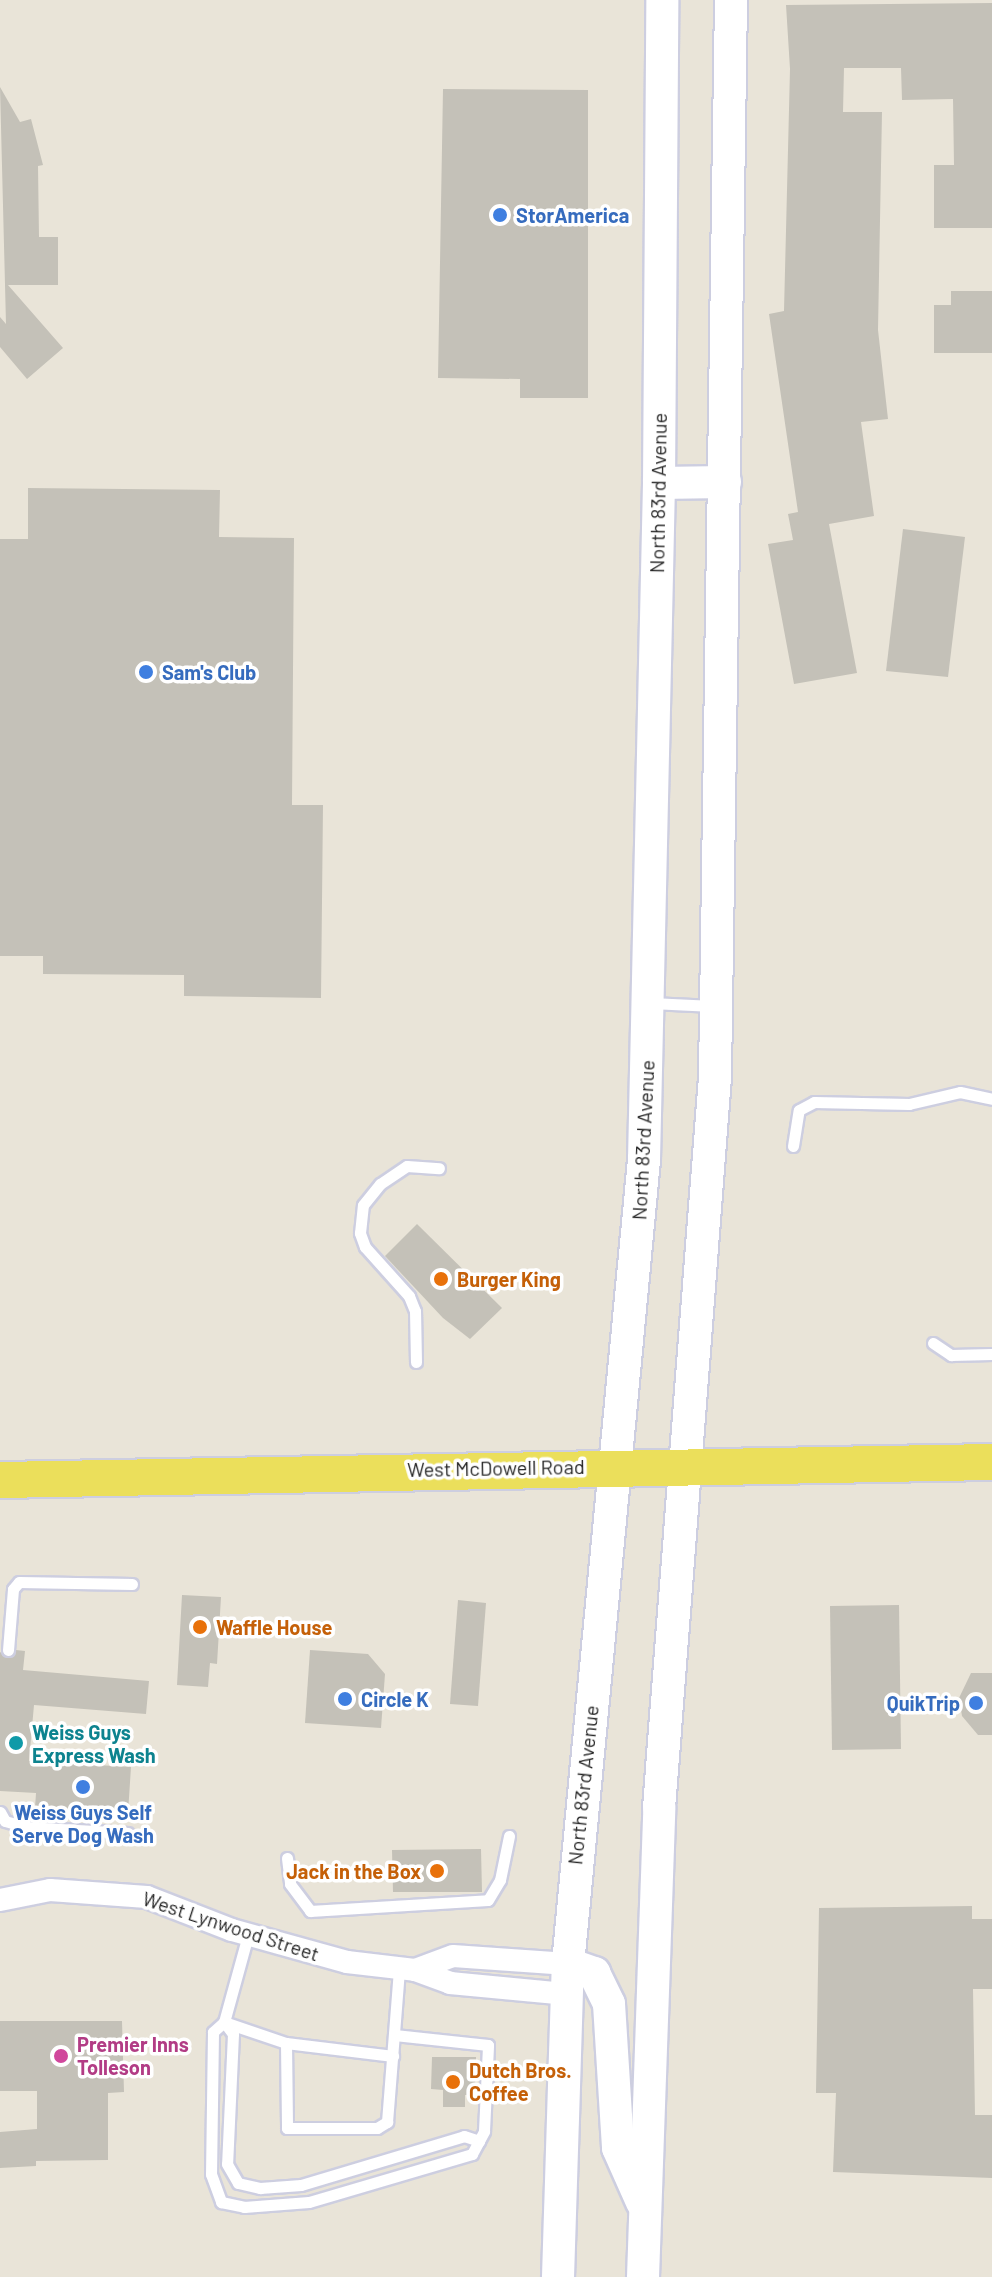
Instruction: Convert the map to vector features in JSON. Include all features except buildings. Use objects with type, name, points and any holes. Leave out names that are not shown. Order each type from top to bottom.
[{"type":"main road","name":"North 83rd Avenue","points":[[558,2267],[568,1979],[619,1465],[643,1174],[659,483],[662,0]]},
{"type":"main road","points":[[643,2276],[659,1808],[688,1464],[718,1007],[731,0]]},
{"type":"main road","points":[[659,483],[725,482]]},
{"type":"main road","name":"West McDowell Road","points":[[0,1480],[619,1465],[992,1462]]},
{"type":"main road","points":[[568,1979],[594,1973],[609,2004],[618,2148],[644,2209]]},
{"type":"street","name":"West Lynwood Street","points":[[0,1900],[50,1890],[96,1890],[176,1906],[248,1935],[347,1962],[407,1969],[453,1956],[568,1979]]},
{"type":"lane","points":[[649,1003],[718,1007]]},
{"type":"lane","points":[[793,1146],[799,1110],[814,1102],[909,1104],[960,1092],[992,1099]]},
{"type":"lane","points":[[416,1362],[415,1311],[409,1296],[365,1247],[360,1233],[363,1205],[380,1184],[407,1166],[439,1168]]},
{"type":"lane","points":[[933,1343],[951,1355],[992,1354]]},
{"type":"lane","points":[[8,1650],[13,1589],[19,1582],[132,1584]]},
{"type":"lane","points":[[0,1812],[5,1821],[26,1827],[128,1833]]},
{"type":"lane","points":[[287,1858],[290,1884],[310,1911],[488,1900],[500,1880],[509,1836]]},
{"type":"lane","points":[[248,1935],[224,2022],[213,2032],[211,2174],[221,2202],[244,2207],[309,2202],[472,2154],[484,2131],[488,2045],[395,2035]]},
{"type":"lane","points":[[286,2043],[287,2128],[293,2131],[377,2128],[387,2122],[395,2035],[407,1969]]},
{"type":"lane","points":[[224,2022],[286,2043],[393,2056]]},
{"type":"lane","points":[[224,2022],[233,2034],[227,2164],[238,2183],[260,2188],[301,2185],[464,2136],[479,2141]]},
{"type":"place","name":"StorAmerica","points":[[500,215]]},
{"type":"place","name":"Sam's Club","points":[[146,672]]},
{"type":"place","name":"Burger King","points":[[441,1279]]},
{"type":"place","name":"Waffle House","points":[[200,1627]]},
{"type":"place","name":"Circle K","points":[[345,1699]]},
{"type":"place","name":"QuikTrip","points":[[976,1703]]},
{"type":"place","name":"Weiss Guys Express Wash","points":[[16,1743]]},
{"type":"place","name":"Weiss Guys Self Serve Dog Wash","points":[[83,1787]]},
{"type":"place","name":"Jack in the Box","points":[[437,1871]]},
{"type":"place","name":"Premier Inns Tolleson","points":[[61,2056]]},
{"type":"place","name":"Dutch Bros. Coffee","points":[[453,2082]]}]
